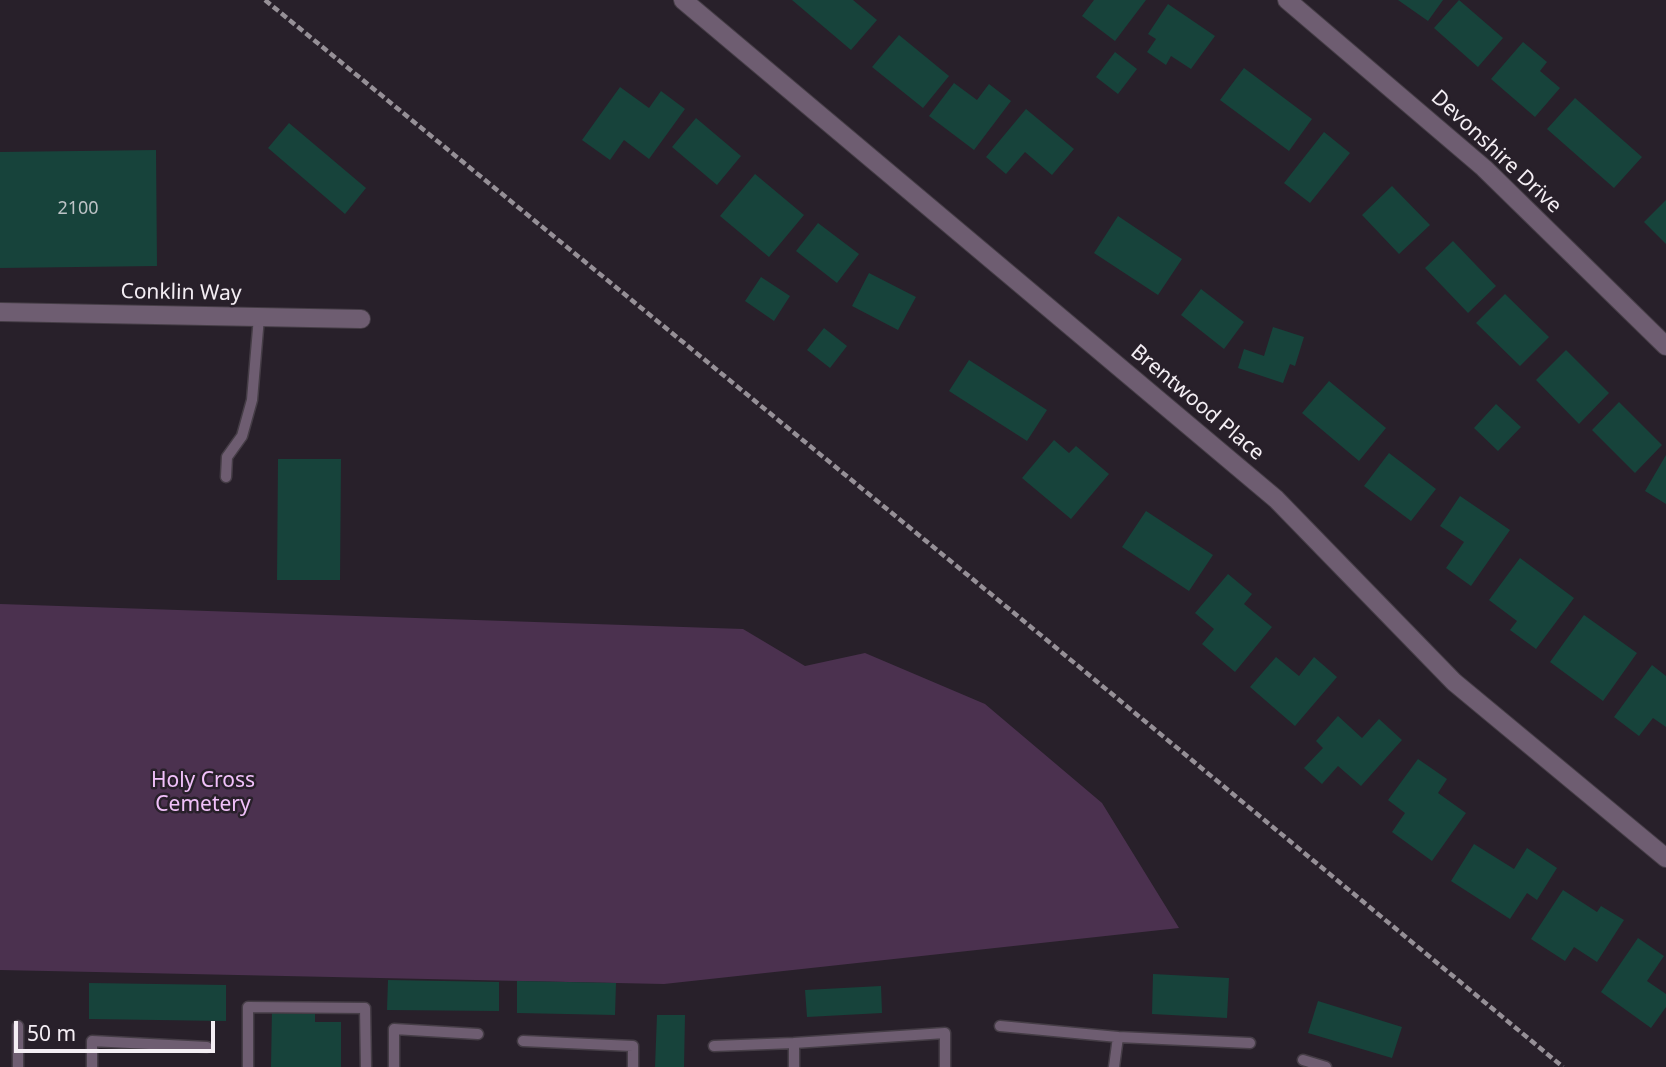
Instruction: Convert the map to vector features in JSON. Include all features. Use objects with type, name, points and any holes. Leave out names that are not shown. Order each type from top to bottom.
[{"type":"street","name":"Brentwood Place","points":[[683,0],[1276,499],[1454,682],[1666,858]]},
{"type":"street","name":"Devonshire Drive","points":[[1287,0],[1484,168],[1666,346]]},
{"type":"street","name":"Conklin Way","points":[[0,312],[361,319]]},
{"type":"lane","points":[[226,477],[228,457],[242,436],[252,400],[259,317]]},
{"type":"lane","points":[[248,1067],[248,1007],[261,1007],[365,1008],[366,1067]]},
{"type":"lane","points":[[18,1026],[19,1067]]},
{"type":"lane","points":[[1000,1027],[1118,1037],[1250,1043]]},
{"type":"lane","points":[[394,1067],[394,1029],[478,1034]]},
{"type":"lane","points":[[714,1046],[945,1033],[945,1067]]},
{"type":"lane","points":[[1114,1067],[1118,1037]]},
{"type":"lane","points":[[92,1067],[92,1041],[207,1047]]},
{"type":"lane","points":[[523,1041],[633,1046],[633,1067]]},
{"type":"lane","points":[[794,1043],[794,1067]]},
{"type":"lane","points":[[1303,1060],[1326,1067]]},
{"type":"path","points":[[265,0],[1563,1067]]},
{"type":"green space","name":"Holy Cross Cemetery","points":[[0,604],[743,629],[805,666],[865,653],[985,704],[1102,803],[1179,928],[664,984],[0,970]]},
{"type":"building","points":[[792,0],[853,0],[877,20],[851,50]]},
{"type":"building","points":[[1094,0],[1146,0],[1115,41],[1082,16]]},
{"type":"building","points":[[1398,0],[1443,0],[1428,21]]},
{"type":"building","points":[[1459,0],[1503,38],[1478,67],[1434,28]]},
{"type":"building","points":[[1168,4],[1215,36],[1191,69],[1171,56],[1166,65],[1147,52],[1156,39],[1148,34]]},
{"type":"building","points":[[899,35],[949,76],[923,108],[872,67]]},
{"type":"building","points":[[1523,42],[1547,62],[1540,71],[1560,88],[1535,117],[1491,79]]},
{"type":"building","points":[[1115,52],[1137,69],[1118,94],[1096,77]]},
{"type":"building","points":[[1244,68],[1312,119],[1289,151],[1220,100]]},
{"type":"building","points":[[954,83],[977,100],[989,84],[1011,101],[974,150],[929,116]]},
{"type":"building","points":[[620,87],[649,108],[661,91],[685,109],[649,159],[624,140],[610,160],[582,140]]},
{"type":"building","points":[[1575,98],[1642,157],[1614,188],[1547,129]]},
{"type":"building","points":[[1026,109],[1074,149],[1052,175],[1025,152],[1006,174],[986,157]]},
{"type":"building","points":[[696,118],[741,156],[717,185],[672,147]]},
{"type":"building","points":[[289,123],[366,188],[345,214],[268,148]]},
{"type":"building","points":[[1324,132],[1350,153],[1310,203],[1284,183]]},
{"type":"building","points":[[156,150],[157,266],[0,268],[0,152]]},
{"type":"building","points":[[755,174],[804,215],[769,257],[720,216]]},
{"type":"building","points":[[1392,186],[1430,225],[1399,254],[1362,215]]},
{"type":"building","points":[[1666,200],[1666,244],[1644,222]]},
{"type":"building","points":[[1118,216],[1182,259],[1158,295],[1094,253]]},
{"type":"building","points":[[818,223],[859,254],[837,283],[796,251]]},
{"type":"building","points":[[1453,241],[1496,286],[1468,313],[1425,268]]},
{"type":"building","points":[[869,273],[916,297],[898,330],[852,306]]},
{"type":"building","points":[[761,277],[790,296],[774,321],[745,301]]},
{"type":"building","points":[[1201,289],[1244,322],[1224,349],[1181,315]]},
{"type":"building","points":[[1505,294],[1549,337],[1520,366],[1476,323]]},
{"type":"building","points":[[1273,327],[1304,337],[1295,366],[1290,364],[1283,383],[1238,368],[1244,349],[1264,356]]},
{"type":"building","points":[[824,328],[847,346],[830,368],[807,350]]},
{"type":"building","points":[[1566,350],[1609,393],[1579,424],[1536,380]]},
{"type":"building","points":[[969,360],[1047,410],[1027,441],[949,391]]},
{"type":"building","points":[[1329,381],[1386,428],[1359,461],[1302,413]]},
{"type":"building","points":[[1619,402],[1662,445],[1635,473],[1592,430]]},
{"type":"building","points":[[1496,404],[1521,427],[1498,451],[1474,428]]},
{"type":"building","points":[[1054,440],[1069,453],[1076,446],[1109,474],[1071,519],[1022,478]]},
{"type":"building","points":[[1389,453],[1436,489],[1411,521],[1364,486]]},
{"type":"building","points":[[1666,455],[1666,504],[1645,491]]},
{"type":"building","points":[[278,459],[341,459],[340,580],[277,580]]},
{"type":"building","points":[[1460,496],[1510,530],[1471,586],[1446,568],[1464,542],[1440,526]]},
{"type":"building","points":[[1146,511],[1213,555],[1189,591],[1122,547]]},
{"type":"building","points":[[1520,558],[1574,598],[1536,649],[1510,630],[1517,621],[1489,600]]},
{"type":"building","points":[[1228,574],[1252,594],[1244,604],[1272,627],[1235,672],[1202,644],[1214,629],[1195,613]]},
{"type":"building","points":[[1584,615],[1637,653],[1603,701],[1550,662]]},
{"type":"building","points":[[1276,657],[1299,676],[1314,657],[1337,677],[1295,726],[1250,687]]},
{"type":"building","points":[[1652,665],[1666,676],[1666,727],[1653,718],[1639,736],[1614,717]]},
{"type":"building","points":[[1338,716],[1362,738],[1379,719],[1402,740],[1361,786],[1338,766],[1322,784],[1304,768],[1323,748],[1316,741]]},
{"type":"building","points":[[1418,759],[1447,779],[1438,793],[1466,813],[1432,861],[1392,832],[1405,813],[1388,800]]},
{"type":"building","points":[[1474,844],[1514,869],[1527,848],[1557,868],[1537,900],[1527,893],[1510,919],[1451,881]]},
{"type":"building","points":[[1563,890],[1597,912],[1601,906],[1624,920],[1597,962],[1574,947],[1565,961],[1531,939]]},
{"type":"building","points":[[1638,938],[1664,956],[1647,981],[1666,994],[1666,1007],[1651,1028],[1601,992]]},
{"type":"building","points":[[1153,974],[1229,978],[1227,1018],[1152,1014]]},
{"type":"building","points":[[388,980],[499,982],[499,1011],[387,1010]]},
{"type":"building","points":[[517,981],[616,983],[615,1015],[517,1013]]},
{"type":"building","points":[[89,983],[226,985],[226,1021],[89,1019]]},
{"type":"building","points":[[881,986],[882,1013],[807,1017],[805,990]]},
{"type":"building","points":[[1318,1001],[1402,1027],[1392,1058],[1308,1033]]},
{"type":"building","points":[[272,1008],[315,1009],[315,1022],[341,1022],[341,1067],[271,1067]]},
{"type":"building","points":[[657,1015],[685,1015],[684,1067],[655,1067]]}]
